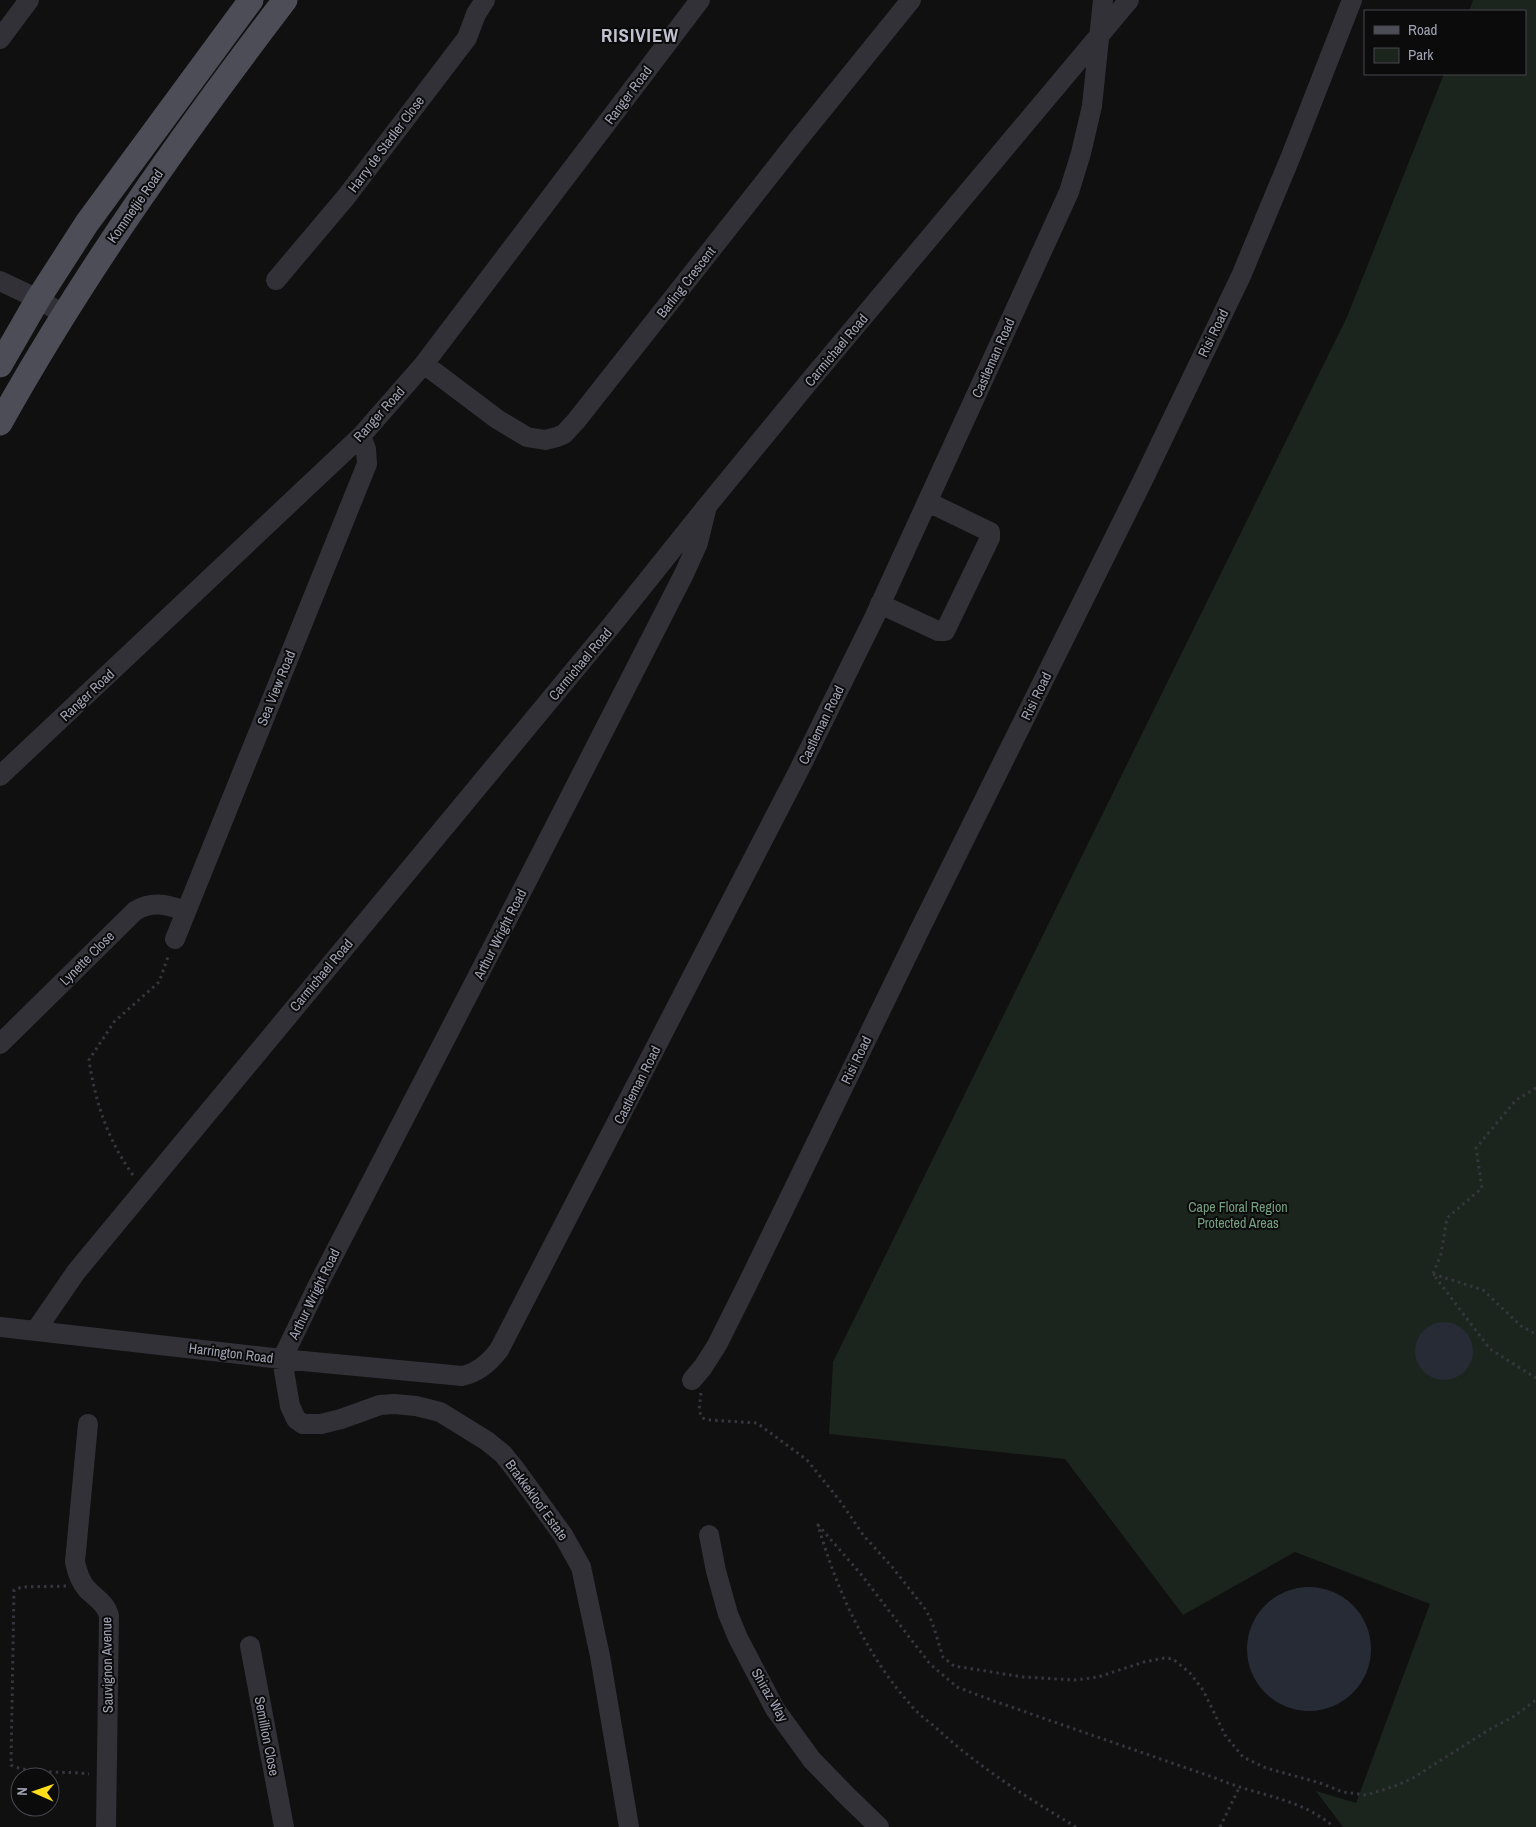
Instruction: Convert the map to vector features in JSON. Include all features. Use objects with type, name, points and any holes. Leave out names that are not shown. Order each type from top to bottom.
[{"type":"main road","name":"Kommetjie Road","points":[[0,365],[38,299],[87,223],[251,0]]},
{"type":"main road","name":"Kommetjie Road","points":[[0,423],[63,314],[121,225],[242,56],[286,0]]},
{"type":"street","points":[[0,39],[29,0]]},
{"type":"street","name":"Harry de Stadler Close","points":[[276,280],[346,197],[467,38],[476,14],[485,0]]},
{"type":"street","name":"Ranger Road","points":[[0,776],[360,436],[424,364],[700,0]]},
{"type":"street","name":"Barling Crescent","points":[[424,364],[497,419],[527,437],[545,440],[564,434],[911,0]]},
{"type":"street","name":"Castleman Road","points":[[462,1376],[476,1371],[493,1358],[516,1321],[798,772],[928,502],[1069,192],[1081,153],[1092,106],[1103,0]]},
{"type":"street","name":"Carmichael Road","points":[[36,1330],[76,1272],[144,1189],[612,626],[706,506],[1129,0]]},
{"type":"street","name":"Risi Road","points":[[698,1373],[717,1345],[743,1293],[923,923],[1138,490],[1241,276],[1291,156],[1352,0]]},
{"type":"street","points":[[0,281],[38,299],[63,314]]},
{"type":"street","name":"Sea View Road","points":[[175,939],[366,464],[366,449],[360,436]]},
{"type":"street","points":[[880,604],[938,631],[945,631],[990,538],[990,532],[987,529],[928,502]]},
{"type":"street","name":"Arthur Wright Road","points":[[282,1359],[318,1285],[530,877],[684,574],[700,535],[706,506]]},
{"type":"street","name":"Lynette Close","points":[[0,1044],[135,911],[146,905],[160,903],[186,911]]},
{"type":"street","name":"Harrington Road","points":[[0,1327],[282,1359],[462,1376]]},
{"type":"street","name":"Brakkekloof Estate","points":[[282,1359],[290,1406],[296,1419],[303,1424],[321,1424],[380,1405],[416,1406],[440,1412],[487,1442],[503,1454],[515,1468],[563,1535],[581,1567],[600,1656],[629,1827]]},
{"type":"street","name":"Sauvignon Avenue","points":[[88,1424],[75,1562],[78,1575],[86,1588],[104,1606],[109,1616],[106,1827]]},
{"type":"street","name":"Shiraz Way","points":[[709,1535],[716,1571],[728,1614],[738,1638],[775,1708],[812,1760],[879,1827]]},
{"type":"street","name":"Semillion Close","points":[[250,1646],[284,1827]]},
{"type":"path","points":[[144,1189],[108,1135],[93,1086],[89,1060],[114,1022],[159,982],[175,939]]},
{"type":"path","points":[[1433,1274],[1441,1254],[1447,1218],[1482,1188],[1476,1148],[1516,1100],[1536,1088]]},
{"type":"path","points":[[1433,1274],[1483,1290],[1521,1326],[1536,1334]]},
{"type":"path","points":[[1433,1274],[1490,1349],[1536,1378]]},
{"type":"path","points":[[698,1373],[700,1415],[702,1418],[757,1424],[807,1460],[864,1536],[893,1568],[926,1610],[932,1622],[943,1657],[954,1666],[1023,1677],[1075,1680],[1098,1677],[1144,1662],[1164,1658],[1173,1659],[1190,1673],[1203,1690],[1225,1735],[1243,1757],[1266,1768],[1320,1783],[1343,1792],[1366,1794],[1395,1786],[1413,1778],[1490,1729],[1513,1717],[1536,1700]]},
{"type":"path","points":[[1076,1827],[1009,1786],[952,1743],[909,1704],[881,1667],[840,1591],[825,1552],[818,1525],[860,1573],[930,1664],[957,1686],[994,1701],[1239,1788],[1271,1795],[1310,1810],[1334,1827]]},
{"type":"path","points":[[86,1588],[58,1586],[22,1587],[14,1590],[11,1765],[31,1770],[107,1776]]},
{"type":"path","points":[[1220,1827],[1239,1788]]},
{"type":"green space","name":"Cape Floral Region Protected Areas","points":[[1473,0],[1536,0],[1536,1827],[1343,1827],[1316,1791],[1356,1803],[1430,1604],[1295,1552],[1183,1615],[1065,1459],[829,1434],[833,1362],[1347,317],[1444,75],[1526,75],[1526,10],[1469,10]]},
{"type":"shaded area","points":[[1444,1322],[1455,1324],[1465,1330],[1471,1340],[1473,1351],[1471,1362],[1465,1372],[1455,1378],[1444,1380],[1433,1378],[1423,1372],[1417,1362],[1415,1351],[1417,1340],[1423,1330],[1433,1324]]},
{"type":"shaded area","points":[[1309,1587],[1333,1592],[1353,1605],[1366,1625],[1371,1649],[1366,1673],[1353,1693],[1333,1706],[1309,1711],[1285,1706],[1265,1693],[1252,1673],[1247,1649],[1252,1625],[1265,1605],[1285,1592]]},
{"type":"district","name":"RISIVIEW","points":[[640,35]]}]
